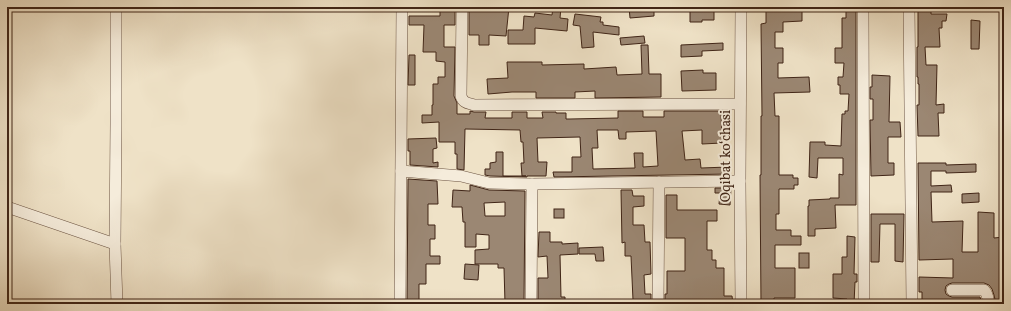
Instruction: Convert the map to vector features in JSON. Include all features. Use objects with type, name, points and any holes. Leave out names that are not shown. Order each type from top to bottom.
[{"type":"street","points":[[116,7],[115,244],[117,304]]},
{"type":"street","points":[[400,304],[402,7]]},
{"type":"street","points":[[462,7],[461,96],[464,101],[468,103],[474,105],[740,104]]},
{"type":"street","name":"Oqibat koʻchasi","points":[[741,7],[741,304]]},
{"type":"street","points":[[863,7],[864,304]]},
{"type":"street","points":[[909,7],[912,304]]},
{"type":"street","points":[[401,171],[461,176],[489,183],[532,184],[740,181]]},
{"type":"street","points":[[658,182],[658,304]]},
{"type":"street","points":[[531,304],[532,184]]},
{"type":"street","points":[[7,207],[115,244]]},
{"type":"street","points":[[952,290],[984,290],[988,296],[989,304]]},
{"type":"building","points":[[440,7],[455,7],[455,25],[444,25],[444,47],[455,47],[454,96],[457,103],[457,114],[470,114],[470,111],[486,112],[485,118],[512,118],[512,112],[527,112],[527,118],[543,118],[542,112],[556,112],[566,113],[566,119],[570,119],[618,118],[618,111],[643,111],[643,117],[664,117],[664,111],[721,111],[722,143],[702,144],[702,130],[682,131],[685,160],[700,159],[701,168],[728,167],[729,174],[554,177],[553,172],[572,172],[572,157],[581,157],[580,137],[537,138],[538,162],[547,162],[546,176],[527,177],[490,176],[485,175],[485,169],[490,169],[490,163],[496,162],[496,152],[503,152],[503,176],[522,176],[521,163],[524,163],[523,142],[521,142],[520,130],[465,129],[464,170],[457,169],[455,142],[439,142],[439,122],[422,123],[422,115],[432,115],[433,84],[438,84],[438,77],[445,77],[445,62],[436,61],[436,52],[423,52],[424,25],[409,25],[409,16],[440,16]],"holes":[[[597,130],[618,130],[619,139],[626,139],[626,132],[656,131],[658,166],[643,167],[643,153],[634,153],[635,168],[593,169],[592,148],[598,148]]]},
{"type":"building","points":[[469,7],[509,7],[506,36],[489,35],[489,45],[479,45],[479,35],[469,35]]},
{"type":"building","points":[[553,7],[561,7],[560,18],[568,19],[567,31],[535,28],[535,44],[508,44],[508,30],[523,30],[524,16],[534,17],[535,13],[552,15]]},
{"type":"building","points":[[629,7],[654,7],[654,16],[630,18]]},
{"type":"building","points":[[690,7],[714,7],[714,20],[690,22]]},
{"type":"building","points":[[766,7],[802,8],[802,21],[783,22],[783,32],[775,32],[775,48],[783,48],[783,63],[778,63],[778,78],[809,77],[810,92],[774,93],[775,116],[779,116],[779,175],[793,175],[793,178],[798,178],[798,185],[794,185],[794,189],[779,189],[779,214],[776,214],[776,230],[791,230],[791,236],[801,236],[801,245],[775,245],[775,268],[795,268],[795,298],[774,298],[774,304],[761,304],[761,24],[766,23]]},
{"type":"building","points":[[846,7],[856,7],[856,205],[835,205],[836,228],[815,229],[815,236],[808,236],[809,200],[839,198],[839,174],[843,175],[843,158],[818,158],[817,178],[809,177],[810,142],[825,142],[825,145],[841,146],[842,114],[845,114],[845,111],[848,111],[849,94],[840,94],[838,77],[843,77],[844,63],[835,63],[835,48],[842,48],[842,18],[846,18]]},
{"type":"building","points":[[918,7],[931,7],[931,14],[947,14],[946,21],[942,21],[942,28],[939,28],[940,47],[925,47],[926,65],[937,65],[936,105],[944,104],[944,113],[938,113],[939,136],[918,136]]},
{"type":"building","points":[[575,14],[601,17],[600,22],[603,22],[603,25],[619,27],[619,35],[593,32],[594,47],[582,48],[580,26],[573,25]]},
{"type":"building","points":[[971,20],[980,21],[979,49],[971,49]]},
{"type":"building","points":[[644,36],[645,43],[621,45],[620,38]]},
{"type":"building","points":[[723,43],[723,50],[702,51],[702,56],[681,57],[681,45]]},
{"type":"building","points":[[641,45],[648,45],[649,74],[661,74],[661,97],[595,98],[595,91],[575,92],[575,98],[536,98],[536,92],[488,94],[487,79],[508,78],[507,62],[542,62],[542,65],[584,64],[584,69],[616,67],[617,75],[642,74]]},
{"type":"building","points":[[409,55],[415,55],[415,85],[408,85]]},
{"type":"building","points":[[703,70],[703,73],[716,73],[716,90],[682,91],[681,71]]},
{"type":"building","points":[[872,75],[890,76],[889,122],[900,122],[901,137],[888,137],[888,163],[894,163],[894,175],[871,176],[870,120],[873,120],[873,99],[870,99],[870,87],[872,87]]},
{"type":"building","points":[[436,138],[437,148],[433,149],[433,163],[438,162],[438,167],[410,165],[408,139]]},
{"type":"building","points":[[918,163],[946,163],[946,165],[976,164],[976,172],[946,173],[946,171],[931,171],[931,186],[951,185],[952,192],[931,192],[932,222],[963,221],[962,252],[978,252],[978,212],[994,213],[994,238],[1004,237],[1004,304],[996,304],[992,289],[989,285],[984,283],[952,283],[946,286],[946,294],[952,297],[980,297],[982,304],[922,304],[922,292],[919,292],[919,277],[953,278],[953,259],[919,260]]},
{"type":"building","points":[[408,179],[437,181],[438,204],[428,204],[428,225],[435,225],[435,239],[430,239],[430,256],[440,256],[440,264],[426,264],[426,284],[419,284],[419,304],[407,304]]},
{"type":"building","points":[[470,185],[489,190],[525,191],[524,304],[513,304],[513,302],[505,303],[504,268],[498,268],[498,264],[475,264],[475,250],[489,249],[489,235],[476,234],[476,247],[465,247],[465,222],[463,222],[462,207],[452,207],[453,190],[470,191]],"holes":[[[505,202],[505,216],[485,216],[484,203]]]},
{"type":"building","points":[[715,188],[731,188],[730,205],[719,204],[720,193],[715,193]]},
{"type":"building","points":[[621,190],[632,190],[633,196],[644,196],[644,206],[633,207],[633,225],[644,225],[645,242],[650,242],[651,274],[644,275],[645,294],[651,294],[651,304],[638,304],[638,300],[633,300],[631,256],[625,256],[625,242],[622,243]]},
{"type":"building","points":[[979,193],[979,202],[962,203],[962,194]]},
{"type":"building","points":[[666,195],[677,195],[677,210],[717,210],[717,221],[707,221],[707,250],[712,250],[712,260],[716,260],[716,268],[724,268],[724,296],[732,296],[733,304],[678,304],[678,302],[665,302],[665,294],[667,294],[667,271],[685,271],[685,238],[666,238]]},
{"type":"building","points":[[554,209],[564,209],[564,218],[554,218]]},
{"type":"building","points":[[871,214],[904,214],[903,262],[895,261],[895,224],[880,224],[879,262],[871,262]]},
{"type":"building","points":[[539,232],[550,232],[550,242],[562,242],[562,244],[578,243],[578,254],[560,255],[561,297],[565,297],[565,304],[538,303],[538,278],[548,278],[547,256],[538,257]]},
{"type":"building","points":[[847,236],[855,237],[854,274],[857,274],[857,282],[855,282],[854,304],[847,304],[847,299],[833,298],[833,274],[842,274],[842,257],[847,257]]},
{"type":"building","points":[[603,247],[604,261],[596,261],[595,254],[579,254],[579,248]]},
{"type":"building","points":[[799,253],[809,253],[809,268],[799,268]]},
{"type":"building","points":[[465,264],[479,265],[478,280],[464,279]]}]
